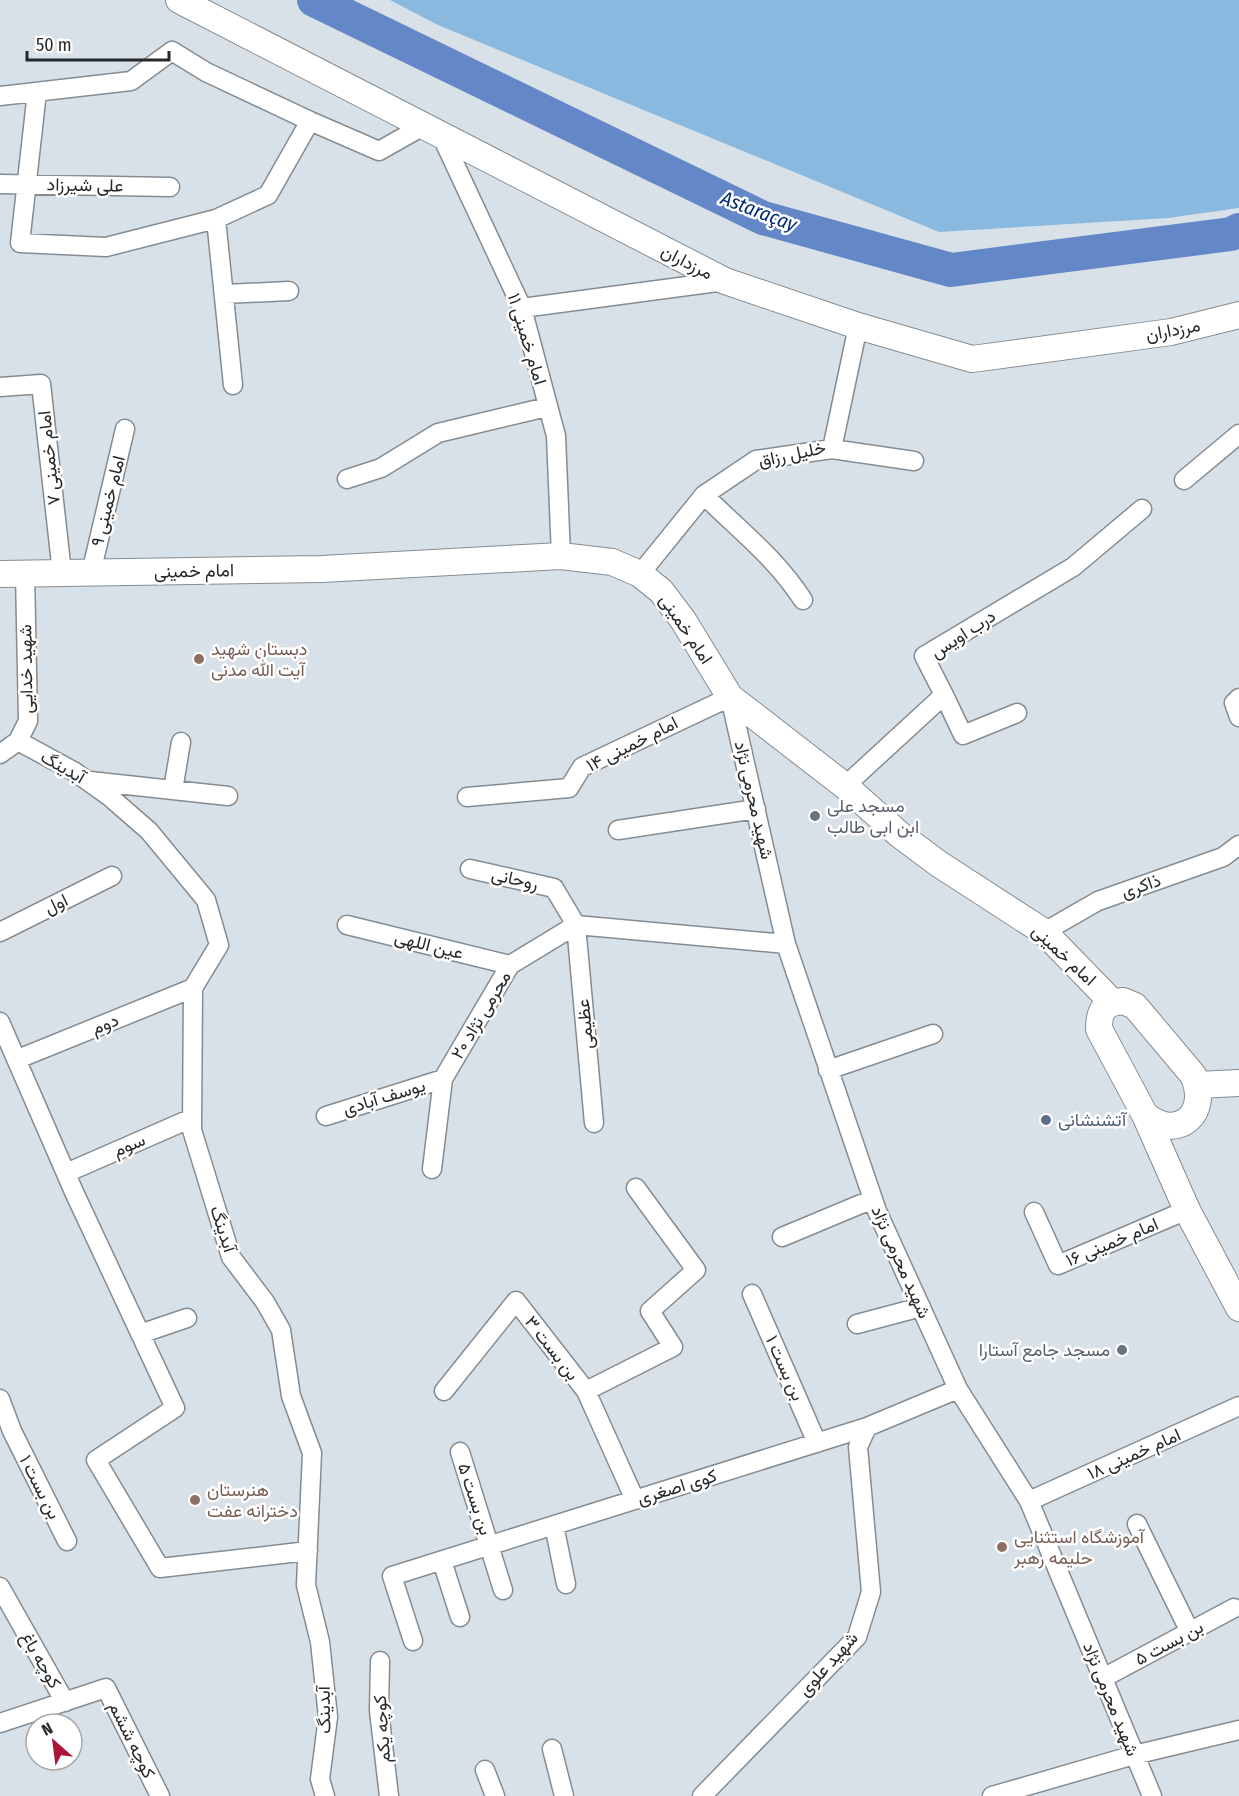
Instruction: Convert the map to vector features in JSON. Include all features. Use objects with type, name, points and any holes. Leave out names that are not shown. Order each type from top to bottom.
[{"type":"street","name":"مرزداران","points":[[179,0],[725,281],[858,326],[972,359],[1171,332],[1239,315]]},
{"type":"street","points":[[0,96],[132,81],[172,51],[206,72],[379,151],[433,130]]},
{"type":"street","points":[[37,92],[20,243],[106,247],[216,219],[268,195],[310,121]]},
{"type":"street","name":"امام خمینی ۱۱","points":[[433,130],[522,308],[556,436],[561,556]]},
{"type":"street","name":"علی شیرزاد","points":[[0,184],[170,188]]},
{"type":"street","points":[[216,219],[233,385]]},
{"type":"street","points":[[522,308],[725,281]]},
{"type":"street","points":[[225,294],[289,291]]},
{"type":"street","name":"خلیل رزاق","points":[[640,574],[704,495],[756,460],[832,449],[858,326]]},
{"type":"street","name":"امام خمینی ۷","points":[[0,387],[40,384],[62,573]]},
{"type":"street","points":[[347,479],[381,468],[438,433],[547,407]]},
{"type":"street","name":"امام خمینی ۹","points":[[91,573],[125,429]]},
{"type":"street","points":[[1184,480],[1239,434]]},
{"type":"street","points":[[832,449],[914,461]]},
{"type":"street","points":[[704,495],[765,551],[785,573],[803,600]]},
{"type":"street","name":"درب اویس","points":[[944,694],[924,656],[1073,567],[1142,509]]},
{"type":"street","name":"امام خمینی","points":[[13,574],[322,569],[561,556],[612,562],[640,574],[661,591],[683,620],[730,697],[845,786],[924,853],[1044,932],[1112,1002]]},
{"type":"street","name":"شهید خدایی","points":[[13,574],[28,721],[18,741]]},
{"type":"street","points":[[845,786],[944,694],[963,735],[1017,713]]},
{"type":"street","name":"امام خمینی ۱۴","points":[[467,797],[569,788],[582,767],[730,697]]},
{"type":"street","name":"شهید محرمی نژاد","points":[[730,697],[786,944],[873,1199],[958,1389],[1029,1501],[1152,1796]]},
{"type":"street","points":[[1239,698],[1234,703],[1239,717]]},
{"type":"street","points":[[0,754],[18,741]]},
{"type":"street","name":"آبدینگ","points":[[18,741],[88,781],[149,831],[206,900],[219,945],[193,988],[192,1130],[231,1257],[265,1302],[281,1330],[291,1396],[312,1453],[306,1585],[320,1642],[328,1717],[320,1779],[326,1796]]},
{"type":"street","points":[[172,790],[181,742]]},
{"type":"street","points":[[88,781],[228,796]]},
{"type":"street","points":[[618,830],[756,809]]},
{"type":"street","name":"ذاکری","points":[[1044,932],[1098,901],[1223,858],[1239,845]]},
{"type":"street","name":"روحانی","points":[[470,869],[554,888],[576,925]]},
{"type":"street","name":"اول","points":[[0,932],[112,876]]},
{"type":"street","points":[[576,925],[786,944]]},
{"type":"street","name":"محرمی نژاد ۲۰","points":[[432,1169],[443,1079],[510,965],[576,925]]},
{"type":"street","name":"عظیمی","points":[[576,925],[594,1124]]},
{"type":"street","name":"عین اللهی","points":[[347,926],[510,965]]},
{"type":"street","name":"دوم","points":[[18,1059],[193,988]]},
{"type":"street","points":[[1145,1115],[1156,1124],[1169,1126],[1184,1122],[1196,1114],[1200,1102],[1197,1085],[1193,1075],[1135,1006],[1123,1001],[1112,1002],[1102,1008],[1099,1015],[1099,1029],[1145,1115],[1186,1210],[1239,1308]]},
{"type":"street","points":[[0,1022],[66,1173],[176,1408],[96,1460],[160,1568],[308,1551]]},
{"type":"street","points":[[828,1070],[933,1034]]},
{"type":"street","name":"یوسف آبادی","points":[[327,1116],[443,1079]]},
{"type":"street","points":[[1197,1085],[1239,1083]]},
{"type":"street","name":"سوم","points":[[66,1173],[192,1118]]},
{"type":"street","points":[[586,1391],[673,1347],[650,1311],[696,1270],[636,1188]]},
{"type":"street","points":[[782,1237],[873,1199]]},
{"type":"street","name":"امام خمینی ۱۶","points":[[1034,1212],[1058,1265],[1186,1210]]},
{"type":"street","name":"بن بست ۱","points":[[752,1294],[817,1443]]},
{"type":"street","name":"بن بست ۳","points":[[444,1391],[516,1301],[586,1391],[635,1500]]},
{"type":"street","points":[[857,1324],[921,1307]]},
{"type":"street","points":[[140,1334],[187,1318]]},
{"type":"street","name":"کوی اصغری","points":[[413,1641],[392,1576],[867,1427],[958,1389]]},
{"type":"street","name":"بن بست ۱","points":[[0,1399],[12,1431],[67,1541]]},
{"type":"street","name":"امام خمینی ۱۸","points":[[1029,1501],[1239,1406]]},
{"type":"street","name":"شهید علوی","points":[[702,1796],[857,1637],[871,1592],[858,1447],[867,1427]]},
{"type":"street","name":"بن بست ۵","points":[[460,1452],[503,1590]]},
{"type":"street","points":[[1137,1524],[1190,1632]]},
{"type":"street","points":[[554,1525],[566,1584]]},
{"type":"street","points":[[442,1560],[460,1617]]},
{"type":"street","name":"کوچه باغ","points":[[0,1587],[65,1702]]},
{"type":"street","name":"بن بست ۵","points":[[1103,1678],[1234,1608]]},
{"type":"street","name":"کوچه یکم","points":[[380,1661],[379,1711],[388,1796]]},
{"type":"street","name":"کوچه ششم","points":[[0,1723],[106,1688],[159,1796]]},
{"type":"street","points":[[992,1796],[1134,1755],[1239,1730]]},
{"type":"street","points":[[552,1749],[564,1796]]},
{"type":"street","points":[[485,1770],[495,1796]]},
{"type":"shaded area","points":[[390,0],[1239,0],[1239,208],[1168,218],[939,232],[438,25]]},
{"type":"waterway","name":"Astaraçay","points":[[314,0],[763,218],[951,270],[1231,234],[1239,230]]},
{"type":"place","name":"دبستان شهید آیت الله مدنی","points":[[199,659]]},
{"type":"place","name":"مسجد علی ابن ابی طالب","points":[[815,816]]},
{"type":"place","name":"آتشنشانی","points":[[1046,1120]]},
{"type":"place","name":"مسجد جامع آستارا","points":[[1122,1350]]},
{"type":"place","name":"هنرستان دخترانه عفت","points":[[195,1500]]},
{"type":"place","name":"آموزشگاه استثنایی حلیمه رهبر","points":[[1002,1547]]}]
